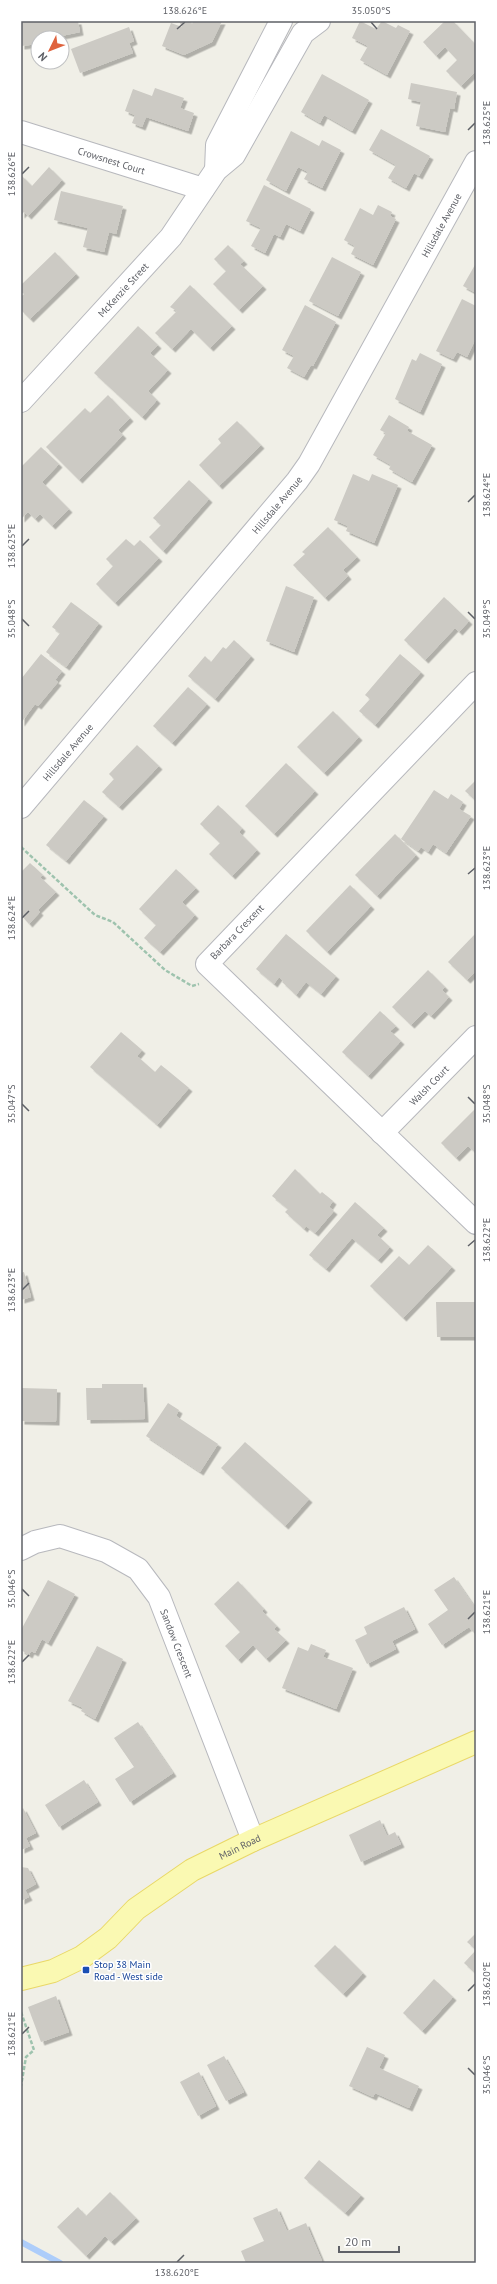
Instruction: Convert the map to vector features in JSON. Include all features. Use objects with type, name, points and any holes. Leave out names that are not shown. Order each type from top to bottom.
[{"type":"main road","name":"Main Road","points":[[21,1979],[53,1971],[82,1957],[108,1938],[136,1909],[163,1888],[192,1870],[253,1840],[476,1742]]},
{"type":"street","points":[[216,170],[217,145],[281,21]]},
{"type":"street","name":"McKenzie Street","points":[[21,401],[171,237],[216,170],[234,155],[303,33],[319,21]]},
{"type":"street","name":"Crowsnest Court","points":[[21,132],[202,189]]},
{"type":"street","name":"Hillsdale Avenue","points":[[21,807],[297,481],[309,464],[476,162]]},
{"type":"street","name":"Barbara Crescent","points":[[476,683],[207,964],[476,1223]]},
{"type":"street","name":"Walsh Court","points":[[382,1133],[476,1037]]},
{"type":"street","name":"Sandow Crescent","points":[[21,1549],[35,1542],[60,1536],[106,1551],[138,1569],[159,1597],[253,1840]]},
{"type":"path","points":[[21,847],[95,915],[113,922],[165,970],[192,986],[220,976]]},
{"type":"path","points":[[21,2012],[34,2050],[26,2057],[21,2086]]},
{"type":"building","points":[[21,21],[78,21],[80,32],[70,34],[70,30],[30,30],[30,45],[21,46]]},
{"type":"building","points":[[179,21],[191,21],[192,24],[193,21],[222,21],[212,42],[184,55],[162,46],[171,23],[182,27]]},
{"type":"building","points":[[360,21],[376,29],[382,21],[396,28],[398,25],[410,31],[387,75],[360,60],[368,46],[352,38]]},
{"type":"building","points":[[445,21],[453,21],[476,45],[476,71],[461,86],[446,71],[457,60],[445,47],[436,56],[423,42]]},
{"type":"building","points":[[129,27],[134,41],[129,43],[133,53],[80,73],[71,49]]},
{"type":"building","points":[[322,74],[369,100],[352,131],[324,115],[320,123],[301,112]]},
{"type":"building","points":[[411,83],[457,92],[454,109],[450,108],[445,132],[416,126],[421,102],[408,99]]},
{"type":"building","points":[[155,88],[184,98],[180,108],[194,113],[188,131],[146,117],[142,127],[132,123],[135,115],[125,111],[133,89],[152,96]]},
{"type":"building","points":[[381,129],[430,156],[419,176],[414,173],[406,188],[388,178],[396,165],[369,150]]},
{"type":"building","points":[[291,131],[319,146],[322,140],[341,150],[322,188],[304,179],[308,172],[298,167],[286,191],[266,180]]},
{"type":"building","points":[[49,167],[62,180],[28,216],[24,212],[21,215],[21,175],[32,186]]},
{"type":"building","points":[[264,185],[311,209],[300,231],[286,224],[280,237],[274,234],[265,253],[251,246],[261,228],[246,221]]},
{"type":"building","points":[[61,191],[123,206],[116,234],[109,232],[104,252],[83,247],[88,228],[54,220]]},
{"type":"building","points":[[378,205],[392,212],[390,216],[396,219],[373,265],[351,254],[355,246],[344,240],[360,208],[373,215]]},
{"type":"building","points":[[228,245],[244,261],[240,264],[263,286],[239,310],[213,284],[226,271],[214,259]]},
{"type":"building","points":[[55,252],[76,274],[30,319],[21,310],[21,297],[24,294],[21,292],[21,285]]},
{"type":"building","points":[[332,257],[361,272],[338,316],[309,301]]},
{"type":"building","points":[[476,263],[476,293],[463,286]]},
{"type":"building","points":[[190,285],[232,326],[210,348],[191,329],[172,349],[155,333],[177,311],[170,307]]},
{"type":"building","points":[[462,299],[476,306],[476,338],[467,357],[457,352],[453,359],[436,351]]},
{"type":"building","points":[[305,305],[336,322],[313,366],[311,365],[304,377],[287,368],[294,356],[282,350]]},
{"type":"building","points":[[138,326],[158,345],[150,353],[168,370],[148,391],[157,400],[142,417],[94,373]]},
{"type":"building","points":[[420,353],[442,364],[420,412],[395,399],[412,359],[416,361]]},
{"type":"building","points":[[108,395],[130,418],[118,430],[123,435],[79,480],[46,447],[85,408],[90,413]]},
{"type":"building","points":[[389,415],[409,427],[407,431],[432,445],[412,482],[389,469],[391,465],[373,455],[386,433],[380,430]]},
{"type":"building","points":[[237,421],[261,445],[219,486],[199,465],[221,443],[218,439]]},
{"type":"building","points":[[41,447],[59,464],[42,482],[69,509],[52,526],[40,514],[35,519],[28,512],[21,519],[21,467]]},
{"type":"building","points":[[353,474],[369,481],[372,474],[398,485],[374,543],[346,531],[348,526],[334,520]]},
{"type":"building","points":[[189,480],[209,499],[163,551],[149,537],[161,525],[153,518]]},
{"type":"building","points":[[328,527],[357,557],[343,570],[348,576],[325,598],[293,565],[305,554],[302,552]]},
{"type":"building","points":[[126,539],[134,546],[140,540],[159,558],[115,603],[96,584],[113,566],[106,559]]},
{"type":"building","points":[[286,586],[314,597],[294,652],[266,641]]},
{"type":"building","points":[[444,597],[469,621],[459,632],[455,628],[425,660],[404,640]]},
{"type":"building","points":[[71,602],[99,623],[66,667],[46,652],[60,633],[52,627]]},
{"type":"building","points":[[234,640],[251,656],[215,699],[188,676],[205,656],[211,662],[223,647],[226,649]]},
{"type":"building","points":[[41,654],[62,671],[55,680],[58,682],[38,706],[35,704],[21,723],[21,679]]},
{"type":"building","points":[[400,654],[421,672],[375,725],[359,711],[370,699],[365,695]]},
{"type":"building","points":[[188,687],[207,704],[172,743],[153,726]]},
{"type":"building","points":[[333,711],[359,737],[324,773],[297,747]]},
{"type":"building","points":[[137,745],[159,766],[119,807],[102,792],[114,779],[109,774]]},
{"type":"building","points":[[286,763],[315,791],[274,834],[245,806]]},
{"type":"building","points":[[476,780],[476,801],[465,791]]},
{"type":"building","points":[[434,790],[448,799],[451,794],[463,802],[459,809],[471,816],[446,853],[433,844],[428,852],[421,847],[418,851],[401,839]]},
{"type":"building","points":[[84,800],[104,816],[66,861],[46,845]]},
{"type":"building","points":[[218,805],[242,828],[239,832],[257,850],[232,876],[209,854],[220,843],[200,824]]},
{"type":"building","points":[[395,834],[416,855],[377,896],[355,875]]},
{"type":"building","points":[[30,863],[43,875],[40,877],[56,892],[38,910],[40,912],[29,924],[21,915],[21,872]]},
{"type":"building","points":[[176,869],[196,888],[182,902],[195,915],[160,952],[144,938],[156,925],[139,909]]},
{"type":"building","points":[[350,885],[371,906],[327,952],[306,931]]},
{"type":"building","points":[[476,933],[476,971],[467,980],[448,962]]},
{"type":"building","points":[[286,934],[336,976],[321,994],[306,982],[296,995],[282,982],[283,981],[279,977],[274,984],[256,969]]},
{"type":"building","points":[[428,970],[445,987],[442,990],[449,997],[431,1016],[425,1011],[411,1025],[392,1007]]},
{"type":"building","points":[[380,1011],[396,1026],[390,1031],[401,1041],[368,1076],[342,1052]]},
{"type":"building","points":[[121,1032],[142,1050],[137,1056],[155,1072],[161,1065],[189,1088],[157,1125],[90,1067]]},
{"type":"building","points":[[476,1108],[476,1153],[468,1146],[456,1158],[441,1143]]},
{"type":"building","points":[[295,1169],[320,1194],[322,1192],[333,1201],[329,1207],[334,1211],[315,1233],[306,1226],[304,1229],[285,1212],[288,1209],[272,1196]]},
{"type":"building","points":[[355,1202],[384,1228],[377,1235],[390,1247],[378,1260],[352,1238],[326,1269],[309,1255]]},
{"type":"building","points":[[428,1245],[452,1267],[403,1318],[370,1286],[399,1256],[409,1265]]},
{"type":"building","points":[[24,1272],[31,1297],[21,1300],[21,1273]]},
{"type":"building","points":[[436,1302],[476,1302],[476,1337],[437,1337]]},
{"type":"building","points":[[102,1384],[143,1384],[145,1419],[87,1420],[86,1388],[102,1388]]},
{"type":"building","points":[[21,1388],[57,1389],[56,1422],[21,1421]]},
{"type":"building","points":[[168,1403],[179,1410],[176,1416],[218,1444],[200,1472],[146,1436]]},
{"type":"building","points":[[245,1442],[309,1499],[285,1526],[221,1468]]},
{"type":"building","points":[[454,1577],[476,1609],[476,1630],[473,1632],[469,1627],[442,1645],[428,1624],[448,1610],[434,1590]]},
{"type":"building","points":[[48,1580],[75,1594],[48,1643],[42,1639],[35,1653],[31,1651],[29,1655],[21,1650],[21,1630]]},
{"type":"building","points":[[238,1581],[264,1609],[262,1611],[277,1626],[274,1629],[286,1640],[266,1659],[253,1645],[238,1660],[225,1646],[240,1632],[214,1604]]},
{"type":"building","points":[[404,1607],[415,1629],[392,1641],[396,1649],[367,1664],[355,1640],[367,1634],[364,1627]]},
{"type":"building","points":[[311,1644],[326,1650],[323,1657],[353,1668],[336,1709],[282,1688],[298,1647],[308,1651]]},
{"type":"building","points":[[97,1646],[123,1659],[95,1719],[81,1711],[83,1708],[68,1701]]},
{"type":"building","points":[[138,1722],[173,1773],[130,1802],[115,1779],[134,1767],[114,1738]]},
{"type":"building","points":[[84,1780],[98,1802],[59,1827],[45,1805]]},
{"type":"building","points":[[23,1808],[36,1833],[26,1838],[30,1846],[21,1850],[21,1810]]},
{"type":"building","points":[[380,1820],[387,1836],[395,1832],[401,1844],[361,1862],[349,1835]]},
{"type":"building","points":[[21,1867],[28,1868],[36,1884],[25,1890],[29,1897],[21,1901]]},
{"type":"building","points":[[476,1933],[476,1950],[467,1942]]},
{"type":"building","points":[[335,1945],[363,1973],[343,1994],[314,1966]]},
{"type":"building","points":[[476,1950],[476,1974],[464,1963]]},
{"type":"building","points":[[434,1979],[453,1997],[422,2031],[403,2013]]},
{"type":"building","points":[[56,1996],[69,2032],[41,2042],[28,2007]]},
{"type":"building","points":[[367,2047],[385,2055],[379,2068],[419,2086],[409,2108],[375,2093],[373,2097],[349,2086]]},
{"type":"building","points":[[224,2056],[244,2092],[226,2101],[207,2065]]},
{"type":"building","points":[[199,2072],[216,2106],[198,2116],[180,2082]]},
{"type":"building","points":[[319,2160],[361,2195],[345,2213],[304,2178]]},
{"type":"building","points":[[110,2192],[136,2218],[111,2242],[105,2236],[86,2256],[57,2227],[78,2207],[86,2216]]},
{"type":"building","points":[[277,2208],[287,2231],[306,2223],[322,2261],[317,2263],[246,2263],[241,2251],[264,2241],[253,2218]]},
{"type":"waterway","points":[[21,2242],[60,2263]]},
{"type":"place","name":"Stop 38 Main Road - West side","points":[[86,1970]]}]
